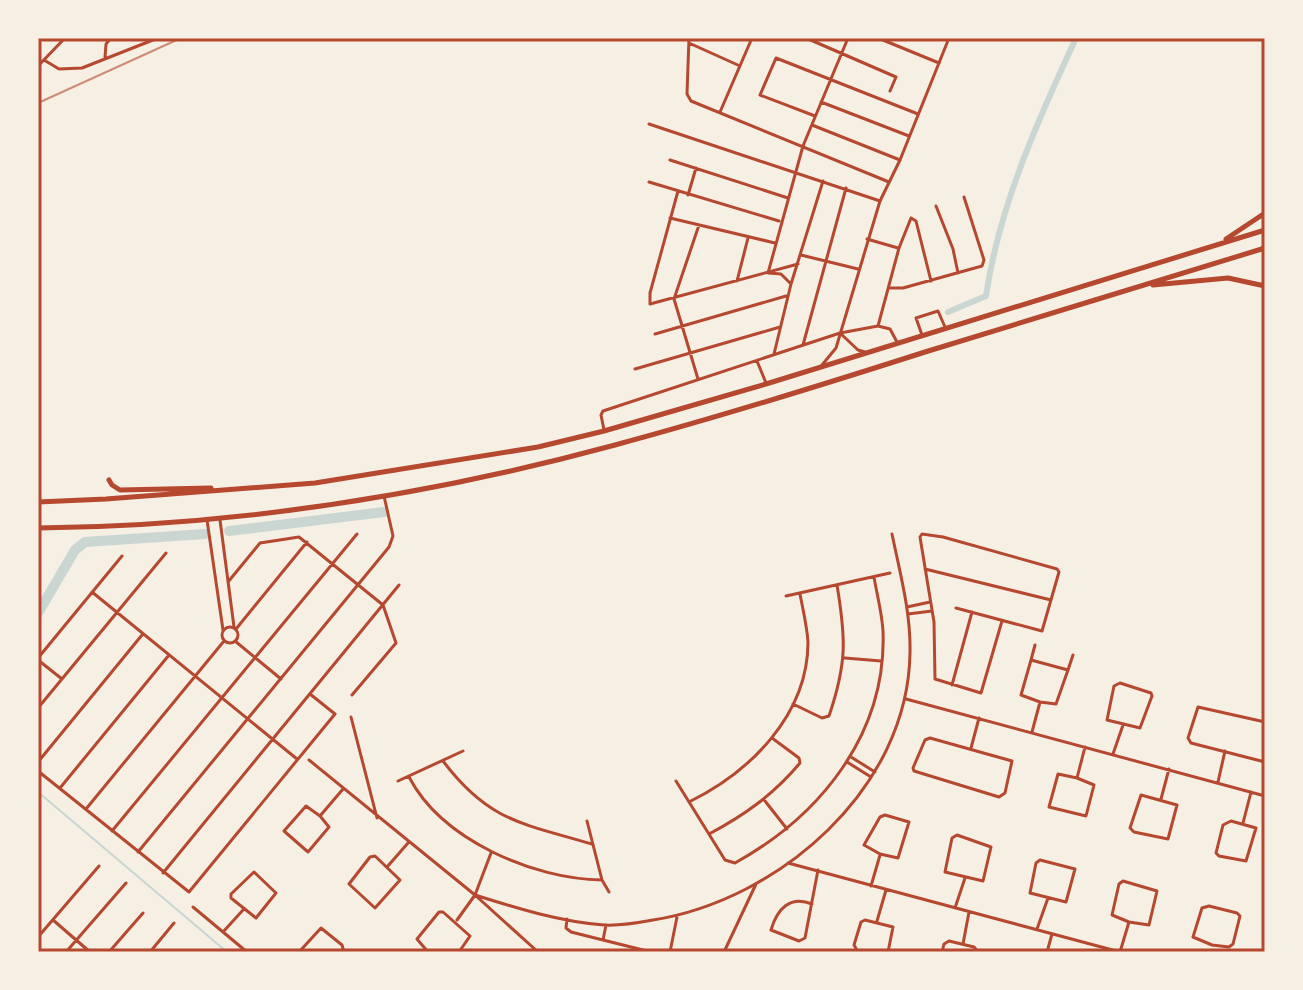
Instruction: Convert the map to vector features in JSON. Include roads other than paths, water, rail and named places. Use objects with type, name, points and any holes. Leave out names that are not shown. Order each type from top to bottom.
[{"type":"highway","points":[[1192,252],[1225,240],[1265,213]]},
{"type":"highway","points":[[38,502],[315,483],[507,453],[604,431],[766,384],[1265,230]]},
{"type":"highway","points":[[38,528],[207,520],[306,509],[518,469],[763,403],[1265,248]]},
{"type":"highway","points":[[1136,287],[1228,278],[1265,286]]},
{"type":"highway","points":[[109,480],[120,490],[264,488]]},
{"type":"street","points":[[38,66],[65,38]]},
{"type":"street","points":[[105,57],[106,44],[111,38]]},
{"type":"street","points":[[44,60],[67,70],[82,68],[158,38]]},
{"type":"street","points":[[720,112],[752,38]]},
{"type":"street","points":[[806,38],[896,77],[890,91]]},
{"type":"street","points":[[768,273],[803,146],[848,38]]},
{"type":"street","points":[[878,38],[939,63]]},
{"type":"street","points":[[822,365],[836,348],[880,201],[900,160],[949,38]]},
{"type":"street","points":[[740,66],[689,41],[688,98],[889,182]]},
{"type":"street","points":[[815,117],[761,96],[776,58],[918,114]]},
{"type":"street","points":[[821,102],[909,136]]},
{"type":"street","points":[[649,124],[880,201]]},
{"type":"street","points":[[812,125],[900,160]]},
{"type":"street","points":[[670,160],[788,198]]},
{"type":"street","points":[[688,195],[696,168]]},
{"type":"street","points":[[774,354],[791,284],[823,181]]},
{"type":"street","points":[[649,182],[781,221]]},
{"type":"street","points":[[803,345],[846,188]]},
{"type":"street","points":[[678,191],[649,302],[652,305],[798,264]]},
{"type":"street","points":[[889,288],[898,290],[980,267],[985,262],[964,197]]},
{"type":"street","points":[[936,206],[953,249],[958,273]]},
{"type":"street","points":[[878,326],[907,222],[913,217],[931,281]]},
{"type":"street","points":[[670,218],[775,243]]},
{"type":"street","points":[[698,379],[674,299],[699,225]]},
{"type":"street","points":[[737,281],[748,237]]},
{"type":"street","points":[[867,239],[899,248]]},
{"type":"street","points":[[801,255],[858,269]]},
{"type":"street","points":[[768,273],[781,274],[791,284]]},
{"type":"street","points":[[655,334],[788,296]]},
{"type":"street","points":[[922,335],[917,316],[936,310],[945,327]]},
{"type":"street","points":[[604,431],[603,411],[840,333],[878,326],[890,329],[897,342]]},
{"type":"street","points":[[635,369],[780,327]]},
{"type":"street","points":[[840,333],[849,343],[865,352]]},
{"type":"street","points":[[757,361],[766,384]]},
{"type":"street","points":[[138,852],[392,542],[384,496]]},
{"type":"street","points":[[220,517],[238,636],[235,641]]},
{"type":"street","points":[[207,520],[224,641]]},
{"type":"street","points":[[112,831],[357,534]]},
{"type":"street","points":[[475,895],[567,919],[606,925],[677,917],[731,898],[756,884],[823,834],[849,807],[875,772],[894,733],[905,699],[911,655],[908,614],[892,534]]},
{"type":"street","points":[[956,608],[1042,631],[1059,572],[926,534],[920,537],[932,611],[934,678],[982,692],[1002,621]]},
{"type":"street","points":[[228,582],[260,543],[299,537],[383,605],[396,643],[352,695]]},
{"type":"street","points":[[223,630],[235,628],[307,542]]},
{"type":"street","points":[[38,708],[166,553]]},
{"type":"street","points":[[62,679],[38,659],[122,556]]},
{"type":"street","points":[[925,569],[1051,600]]},
{"type":"street","points":[[786,596],[890,573]]},
{"type":"street","points":[[676,781],[725,860],[735,863],[787,829],[821,796],[851,756],[869,718],[882,661],[883,634],[874,577]]},
{"type":"street","points":[[163,873],[399,585]]},
{"type":"street","points":[[793,704],[822,718],[829,716],[845,658],[845,629],[837,585]]},
{"type":"street","points":[[92,592],[297,760]]},
{"type":"street","points":[[689,802],[733,777],[772,738],[793,704],[804,673],[808,645],[800,594]]},
{"type":"street","points":[[907,607],[930,602]]},
{"type":"street","points":[[908,614],[932,611]]},
{"type":"street","points":[[952,685],[972,612]]},
{"type":"street","points":[[38,762],[143,634]]},
{"type":"street","points":[[224,641],[235,641],[281,679]]},
{"type":"street","points":[[86,809],[224,641]]},
{"type":"street","points":[[1035,645],[1020,693],[1023,697],[1040,702],[1058,702],[1073,655]]},
{"type":"street","points":[[60,788],[169,655]]},
{"type":"street","points":[[845,658],[882,661]]},
{"type":"street","points":[[1031,660],[1068,670]]},
{"type":"street","points":[[1120,683],[1147,690],[1152,696],[1143,725],[1140,728],[1123,725],[1107,720],[1114,686],[1120,683]]},
{"type":"street","points":[[38,771],[189,892],[335,714],[310,694]]},
{"type":"street","points":[[38,698],[43,702]]},
{"type":"street","points":[[905,699],[1265,796]]},
{"type":"street","points":[[1032,732],[1040,702]]},
{"type":"street","points":[[1265,722],[1197,707],[1188,741],[1265,762]]},
{"type":"street","points":[[351,717],[377,818]]},
{"type":"street","points":[[971,748],[979,718]]},
{"type":"street","points":[[1113,754],[1123,725]]},
{"type":"street","points":[[709,834],[764,800],[800,763],[799,758],[772,738]]},
{"type":"street","points":[[927,739],[971,748],[1012,761],[1002,796],[914,771],[927,739]]},
{"type":"street","points":[[1077,778],[1085,747]]},
{"type":"street","points":[[398,781],[463,751]]},
{"type":"street","points":[[1218,782],[1225,751]]},
{"type":"street","points":[[851,756],[875,772]]},
{"type":"street","points":[[309,760],[475,895],[538,952]]},
{"type":"street","points":[[443,761],[471,793],[497,813],[553,834],[592,844]]},
{"type":"street","points":[[847,762],[871,777]]},
{"type":"street","points":[[1161,799],[1169,769]]},
{"type":"street","points":[[1062,774],[1077,778],[1094,785],[1089,814],[1084,817],[1049,807],[1057,776],[1062,774]]},
{"type":"street","points":[[409,777],[430,805],[459,833],[491,853],[551,872],[602,880]]},
{"type":"street","points":[[320,816],[343,789]]},
{"type":"street","points":[[1243,823],[1251,792]]},
{"type":"street","points":[[1144,795],[1161,799],[1177,805],[1168,839],[1132,830],[1139,797],[1144,795]]},
{"type":"street","points":[[764,800],[787,829]]},
{"type":"street","points":[[303,807],[309,807],[320,816],[329,827],[308,852],[284,831],[303,807]]},
{"type":"street","points":[[885,815],[909,822],[898,858],[880,854],[864,845],[880,817],[885,815]]},
{"type":"street","points":[[587,821],[602,880],[609,892]]},
{"type":"street","points":[[1231,821],[1243,823],[1256,828],[1249,858],[1242,862],[1219,856],[1217,849],[1223,825],[1231,821]]},
{"type":"street","points":[[957,835],[989,845],[991,850],[983,881],[965,878],[944,869],[952,838],[957,835]]},
{"type":"street","points":[[387,867],[408,843]]},
{"type":"street","points":[[456,921],[475,895],[491,853]]},
{"type":"street","points":[[871,886],[880,854]]},
{"type":"street","points":[[375,856],[387,867],[400,882],[378,906],[373,907],[350,882],[370,857],[375,856]]},
{"type":"street","points":[[1040,860],[1075,869],[1066,902],[1048,898],[1029,892],[1036,863],[1040,860]]},
{"type":"street","points":[[788,863],[1120,952],[1129,922]]},
{"type":"street","points":[[38,937],[99,866]]},
{"type":"street","points":[[812,904],[794,900],[779,914],[771,930],[802,940],[810,922],[818,870]]},
{"type":"street","points":[[251,873],[258,873],[275,890],[276,896],[259,916],[252,917],[243,910],[231,894],[251,873]]},
{"type":"street","points":[[955,908],[965,878]]},
{"type":"street","points":[[1120,882],[1157,891],[1149,925],[1129,922],[1112,915],[1120,882]]},
{"type":"street","points":[[66,952],[126,883]]},
{"type":"street","points":[[724,952],[756,884]]},
{"type":"street","points":[[877,921],[886,890]]},
{"type":"street","points":[[1037,929],[1048,898]]},
{"type":"street","points":[[1209,906],[1237,913],[1240,920],[1233,944],[1226,947],[1212,945],[1193,937],[1202,908],[1209,906]]},
{"type":"street","points":[[193,907],[247,952]]},
{"type":"street","points":[[223,932],[243,910]]},
{"type":"street","points":[[428,952],[417,939],[439,912],[456,921],[470,936],[459,952]]},
{"type":"street","points":[[963,944],[969,912]]},
{"type":"street","points":[[109,952],[143,913]]},
{"type":"street","points":[[670,952],[677,917]]},
{"type":"street","points":[[567,919],[566,928],[571,932],[651,952]]},
{"type":"street","points":[[53,920],[90,952]]},
{"type":"street","points":[[858,952],[854,945],[861,922],[865,920],[893,927],[888,952]]},
{"type":"street","points":[[150,952],[174,923]]},
{"type":"street","points":[[603,940],[606,925]]},
{"type":"street","points":[[299,952],[321,928],[342,945],[344,952]]},
{"type":"street","points":[[1047,952],[1052,934]]},
{"type":"street","points":[[942,952],[946,942],[974,947],[978,952]]},
{"type":"street","points":[[1209,952],[1212,945]]},
{"type":"waterway","points":[[948,312],[986,296],[1010,196],[1034,132],[1076,38]]},
{"type":"waterway","points":[[229,531],[384,512]]},
{"type":"waterway","points":[[38,613],[75,550],[85,542],[205,534]]},
{"type":"waterway","points":[[38,792],[227,952]]},
{"type":"railway","points":[[38,103],[181,38]]}]
